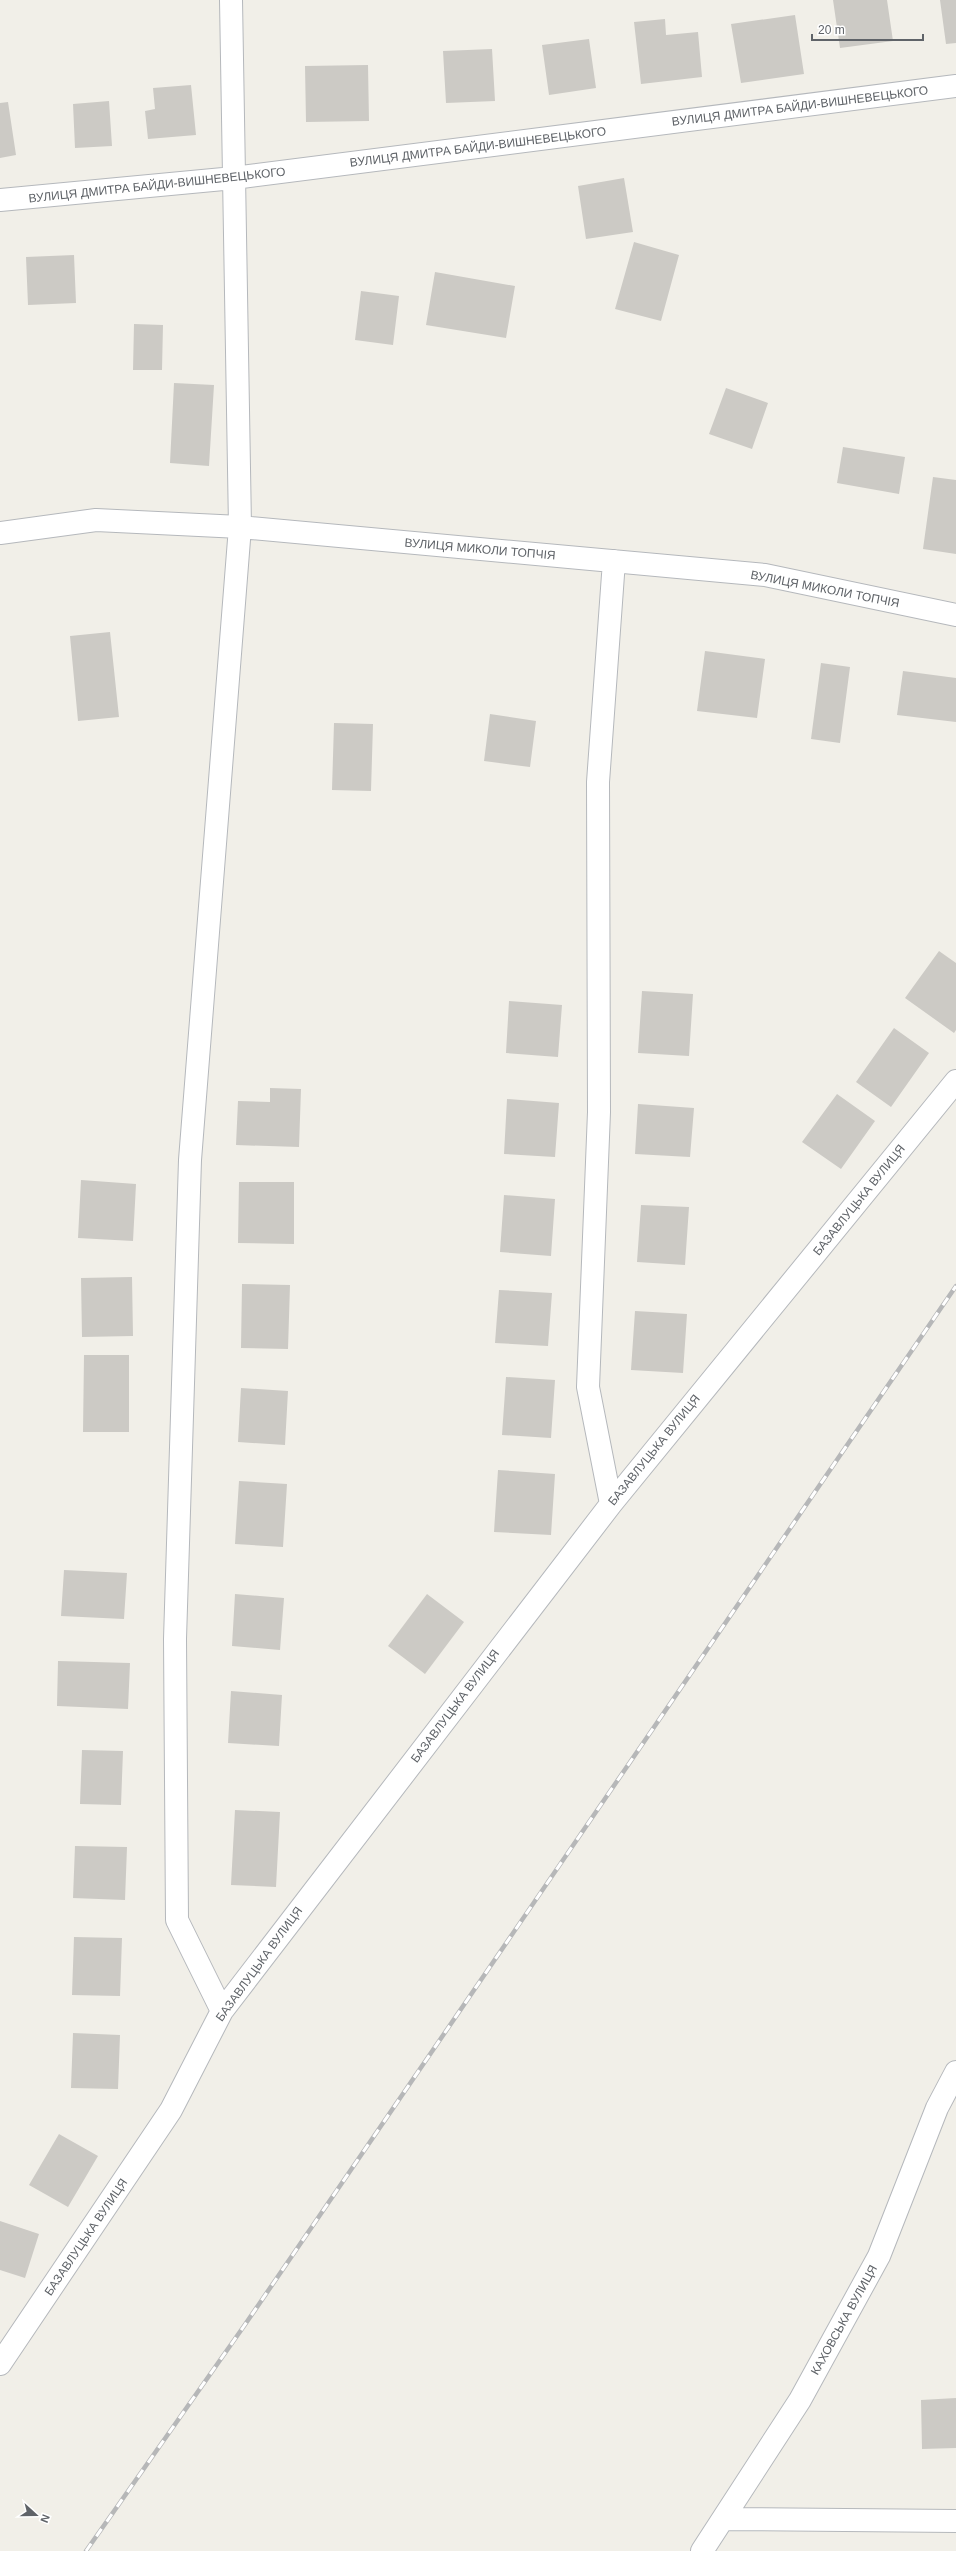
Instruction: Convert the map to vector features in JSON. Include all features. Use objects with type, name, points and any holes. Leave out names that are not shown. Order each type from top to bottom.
[{"type":"street","points":[[222,2011],[177,1920],[175,1639],[190,1160],[240,527],[231,0]]},
{"type":"street","name":"ВУЛИЦЯ ДМИТРА БАЙДИ-ВИШНЕВЕЦЬКОГО","points":[[0,200],[234,178],[956,86]]},
{"type":"street","name":"ВУЛИЦЯ МИКОЛИ ТОПЧІЯ","points":[[0,533],[96,520],[240,527],[765,575],[956,615]]},
{"type":"street","points":[[610,1504],[588,1387],[599,1112],[598,782],[614,561]]},
{"type":"street","name":"БАЗАВЛУЦЬКА ВУЛИЦЯ","points":[[0,2364],[171,2110],[222,2011],[610,1504],[956,1081]]},
{"type":"street","name":"КАХОВСЬКА ВУЛИЦЯ","points":[[702,2551],[725,2519],[800,2400],[879,2256],[947,2108],[956,2072]]},
{"type":"street","points":[[725,2519],[956,2521]]},
{"type":"building","points":[[833,0],[887,0],[893,41],[840,48]]},
{"type":"building","points":[[940,0],[956,0],[956,43],[946,44]]},
{"type":"building","points":[[795,15],[804,74],[741,83],[731,24]]},
{"type":"building","points":[[665,19],[666,35],[698,32],[702,77],[641,84],[634,22]]},
{"type":"building","points":[[589,39],[596,88],[549,95],[542,45]]},
{"type":"building","points":[[492,49],[495,101],[446,103],[443,51]]},
{"type":"building","points":[[368,65],[369,121],[306,122],[305,66]]},
{"type":"building","points":[[191,85],[196,135],[148,139],[145,111],[155,109],[153,88]]},
{"type":"building","points":[[109,101],[112,146],[75,148],[73,104]]},
{"type":"building","points":[[8,102],[16,155],[0,158],[0,103]]},
{"type":"building","points":[[624,178],[633,232],[586,239],[578,186]]},
{"type":"building","points":[[634,242],[679,255],[661,321],[615,309]]},
{"type":"building","points":[[74,255],[76,303],[28,305],[26,257]]},
{"type":"building","points":[[435,272],[515,286],[506,338],[426,325]]},
{"type":"building","points":[[361,291],[399,296],[393,345],[355,340]]},
{"type":"building","points":[[134,324],[163,325],[162,370],[133,370]]},
{"type":"building","points":[[174,383],[214,385],[209,466],[170,463]]},
{"type":"building","points":[[726,388],[768,403],[752,449],[709,434]]},
{"type":"building","points":[[843,447],[905,457],[899,494],[837,483]]},
{"type":"building","points":[[933,477],[956,480],[956,554],[923,549]]},
{"type":"building","points":[[110,632],[119,717],[78,721],[70,636]]},
{"type":"building","points":[[705,651],[765,659],[757,718],[697,711]]},
{"type":"building","points":[[821,663],[850,667],[840,743],[811,739]]},
{"type":"building","points":[[903,671],[956,678],[956,722],[897,715]]},
{"type":"building","points":[[490,714],[536,721],[530,767],[484,761]]},
{"type":"building","points":[[334,723],[373,724],[371,791],[332,790]]},
{"type":"building","points":[[939,951],[956,963],[956,1030],[954,1033],[905,998]]},
{"type":"building","points":[[642,991],[693,994],[689,1056],[638,1053]]},
{"type":"building","points":[[509,1001],[562,1005],[558,1057],[506,1053]]},
{"type":"building","points":[[894,1028],[929,1053],[891,1107],[856,1082]]},
{"type":"building","points":[[270,1088],[301,1089],[299,1147],[236,1145],[238,1101],[270,1102]]},
{"type":"building","points":[[837,1094],[875,1121],[841,1169],[802,1142]]},
{"type":"building","points":[[507,1099],[559,1103],[555,1157],[504,1154]]},
{"type":"building","points":[[638,1104],[694,1108],[690,1157],[635,1154]]},
{"type":"building","points":[[81,1180],[136,1184],[133,1241],[78,1238]]},
{"type":"building","points":[[239,1182],[294,1182],[294,1244],[238,1243]]},
{"type":"building","points":[[504,1195],[555,1199],[551,1256],[500,1252]]},
{"type":"building","points":[[641,1205],[689,1207],[685,1265],[637,1262]]},
{"type":"building","points":[[132,1277],[133,1336],[82,1337],[81,1278]]},
{"type":"building","points":[[242,1284],[290,1285],[288,1349],[241,1348]]},
{"type":"building","points":[[499,1290],[552,1293],[548,1346],[495,1343]]},
{"type":"building","points":[[635,1311],[687,1314],[683,1373],[631,1370]]},
{"type":"building","points":[[84,1355],[129,1355],[129,1432],[83,1432]]},
{"type":"building","points":[[506,1377],[555,1380],[551,1438],[502,1435]]},
{"type":"building","points":[[241,1388],[288,1391],[285,1445],[238,1442]]},
{"type":"building","points":[[498,1470],[555,1474],[551,1535],[494,1532]]},
{"type":"building","points":[[239,1481],[287,1484],[283,1547],[235,1544]]},
{"type":"building","points":[[64,1570],[127,1573],[124,1619],[61,1616]]},
{"type":"building","points":[[235,1594],[284,1598],[280,1650],[232,1646]]},
{"type":"building","points":[[427,1594],[464,1622],[425,1674],[388,1646]]},
{"type":"building","points":[[58,1661],[130,1663],[128,1709],[57,1706]]},
{"type":"building","points":[[231,1691],[282,1695],[279,1746],[228,1743]]},
{"type":"building","points":[[82,1750],[123,1751],[121,1805],[80,1804]]},
{"type":"building","points":[[235,1810],[280,1812],[276,1887],[231,1885]]},
{"type":"building","points":[[75,1846],[127,1847],[125,1900],[73,1898]]},
{"type":"building","points":[[74,1937],[122,1938],[120,1996],[72,1995]]},
{"type":"building","points":[[73,2033],[120,2035],[118,2089],[71,2088]]},
{"type":"building","points":[[59,2134],[98,2156],[68,2207],[29,2185]]},
{"type":"building","points":[[0,2221],[39,2234],[25,2278],[0,2270]]},
{"type":"building","points":[[956,2398],[956,2448],[922,2449],[921,2400]]},
{"type":"railway","points":[[86,2551],[244,2326],[956,1286]]}]
